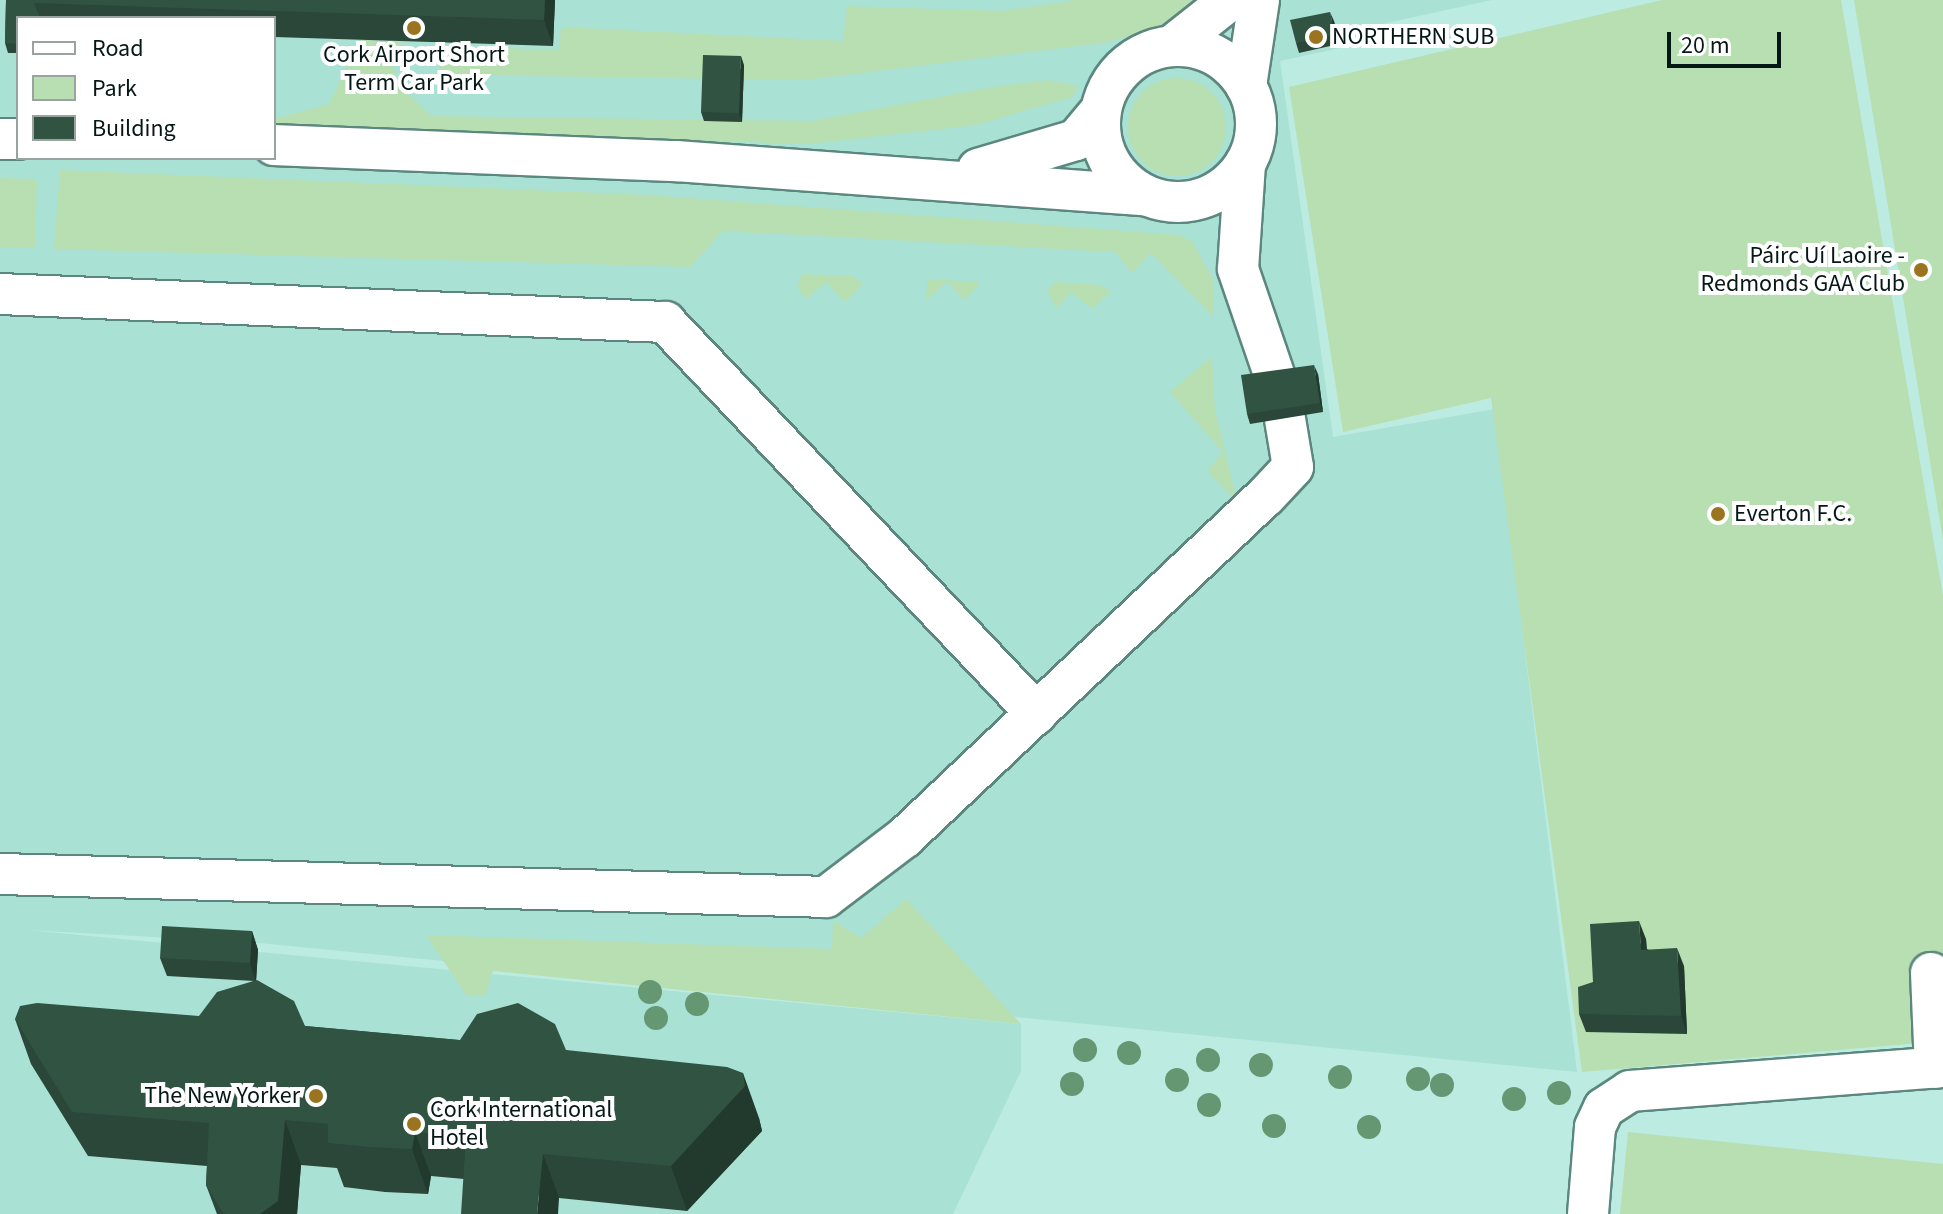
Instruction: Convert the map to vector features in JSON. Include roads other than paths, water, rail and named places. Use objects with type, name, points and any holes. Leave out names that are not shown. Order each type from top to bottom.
[{"type":"street","points":[[931,178],[1050,151],[1076,140],[1100,111],[1124,67],[1173,45],[1230,0]]},
{"type":"street","points":[[1246,86],[1259,0]]},
{"type":"street","points":[[1173,45],[1212,54],[1246,86],[1255,112],[1245,164],[1238,269],[1276,380]]},
{"type":"street","points":[[1100,111],[1108,160],[1144,195]]},
{"type":"street","points":[[276,145],[931,178],[1144,195],[1166,202],[1200,198],[1245,164]]},
{"type":"street","points":[[0,294],[665,322],[1037,714]]},
{"type":"street","points":[[0,874],[826,897],[860,877],[1037,714],[1293,467],[1285,419]]},
{"type":"street","points":[[1588,1214],[1595,1127],[1604,1108],[1630,1091],[1939,1067],[1931,973]]},
{"type":"place","name":"Cork Airport Short Term Car Park","points":[[414,28]]},
{"type":"place","name":"NORTHERN SUB","points":[[1316,37]]},
{"type":"place","name":"Páirc Uí Laoire - Redmonds GAA Club","points":[[1921,270]]},
{"type":"place","name":"Everton F.C.","points":[[1718,514]]},
{"type":"place","name":"The New Yorker","points":[[316,1096]]},
{"type":"place","name":"Cork International Hotel","points":[[414,1124]]}]
